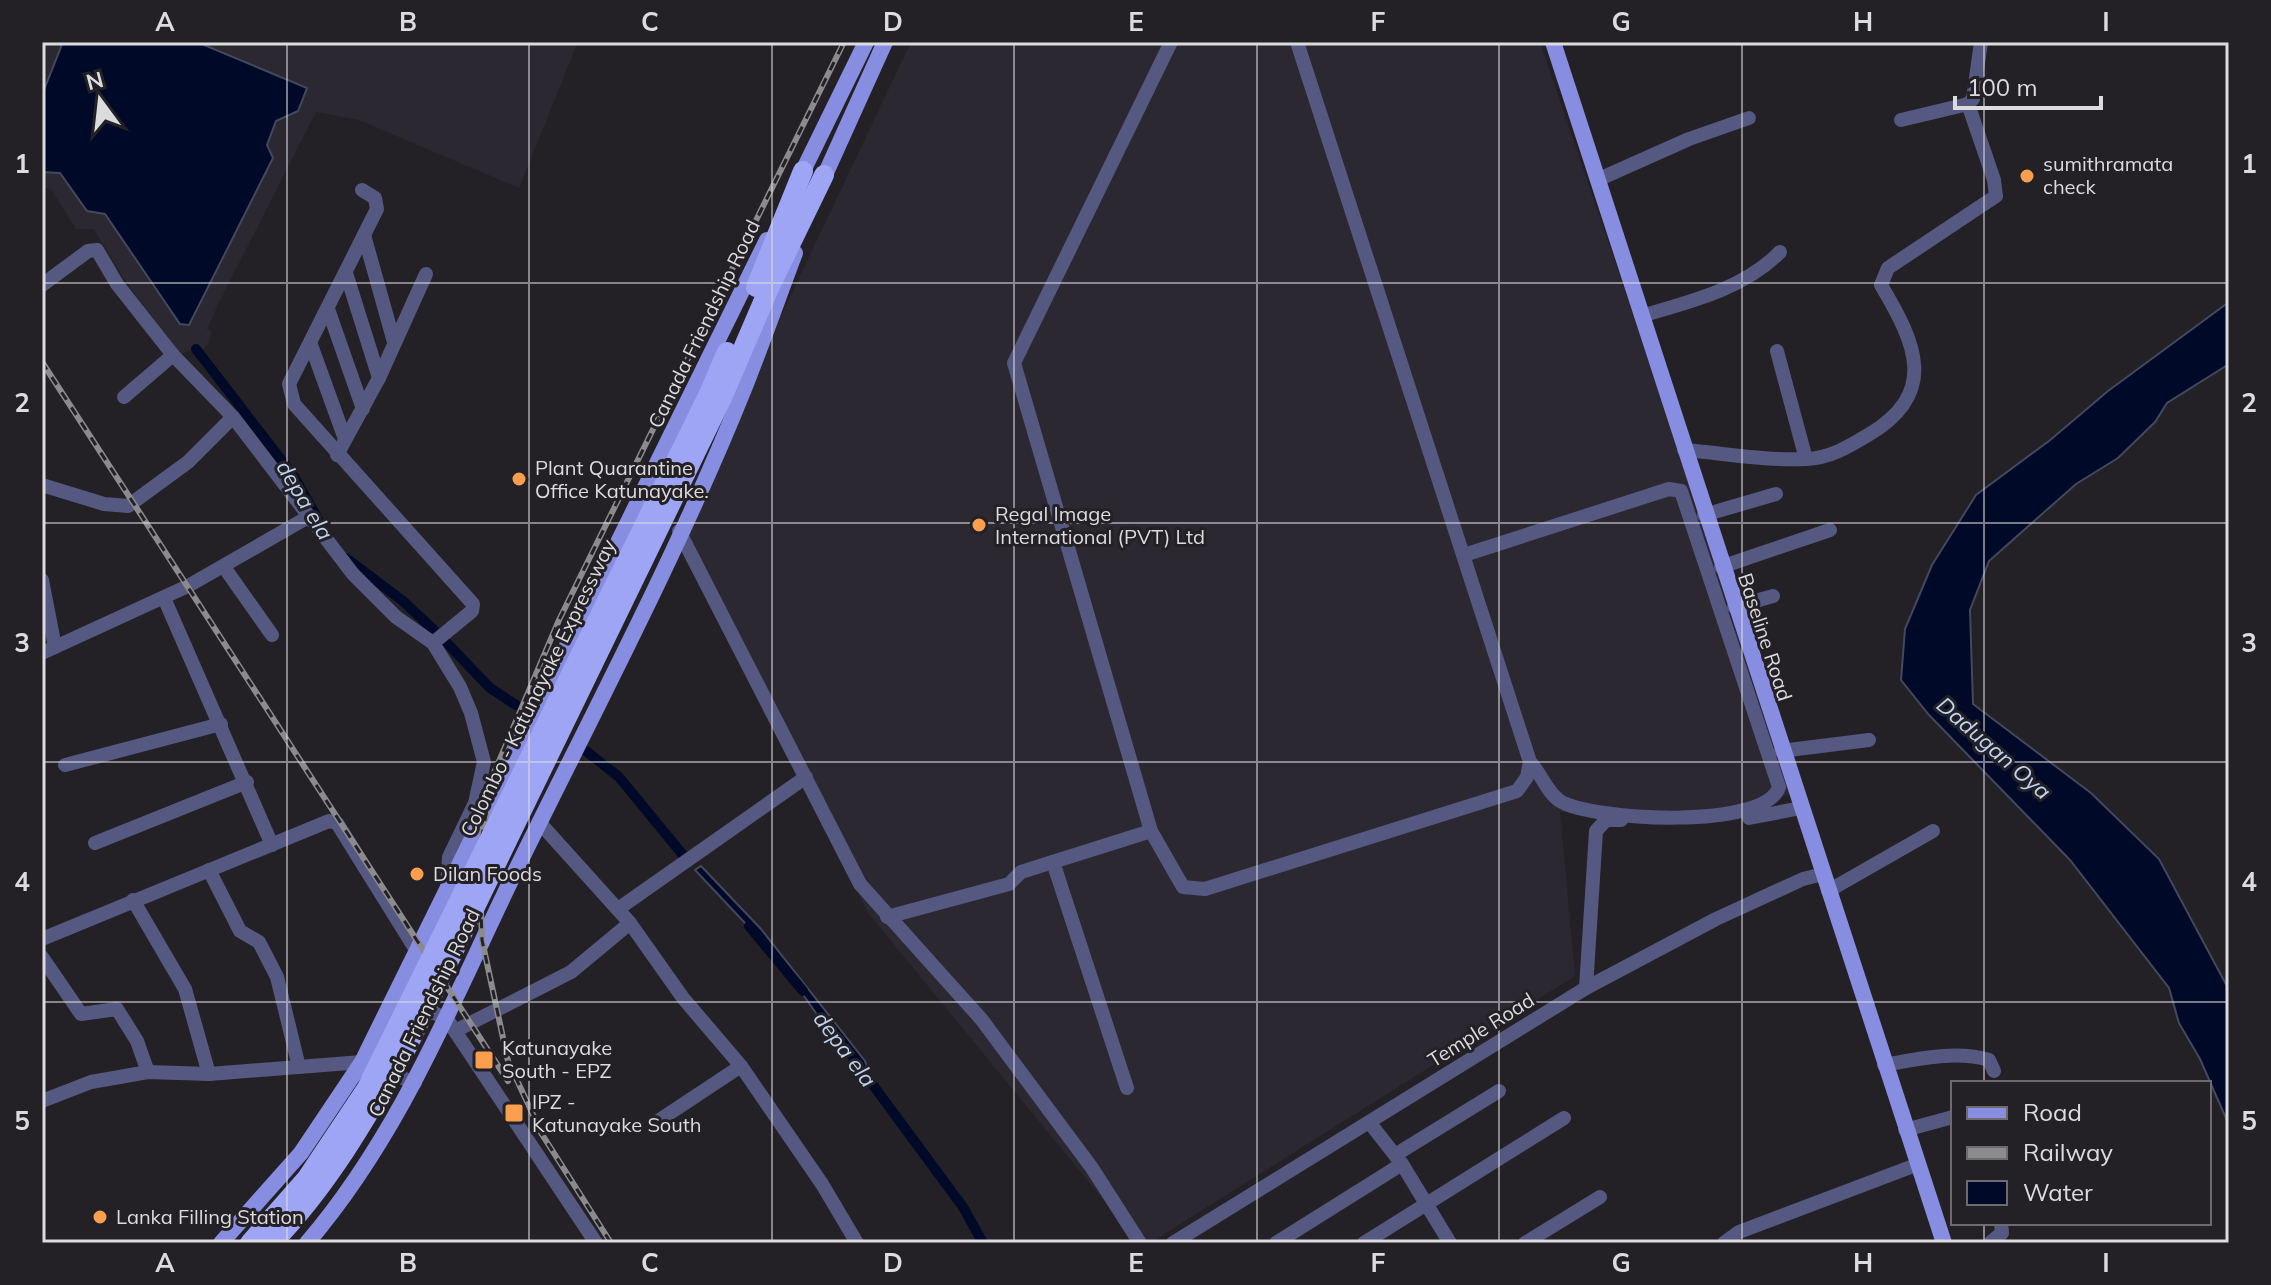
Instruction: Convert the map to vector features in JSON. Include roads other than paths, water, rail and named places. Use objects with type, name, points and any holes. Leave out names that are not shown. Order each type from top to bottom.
[{"type":"highway","name":"Colombo - Katunayake Expressway","points":[[272,1243],[316,1192],[372,1108],[406,1049],[714,398],[803,171]]},
{"type":"highway","name":"Colombo - Katunayake Expressway","points":[[250,1243],[307,1178],[367,1088],[824,175]]},
{"type":"main road","name":"Canada Friendship Road","points":[[221,1243],[301,1153],[362,1062],[681,418],[748,275],[866,42]]},
{"type":"main road","name":"Canada Friendship Road","points":[[307,1243],[339,1205],[392,1128],[415,1083],[451,1025],[539,822],[573,759],[743,391],[824,175],[885,42]]},
{"type":"main road","name":"Baseline Road","points":[[1553,42],[1704,515],[1944,1243]]},
{"type":"street","points":[[1171,42],[1014,363],[1151,831],[1183,887],[1205,889],[1517,791],[1527,777],[1530,762]]},
{"type":"street","points":[[1297,42],[1530,762],[1561,801],[1601,812],[1715,818],[1765,805],[1779,787],[1681,491],[1669,489],[1464,555]]},
{"type":"street","points":[[1901,120],[1968,104],[1973,99],[1981,42]]},
{"type":"street","points":[[1684,450],[1806,459],[1834,455],[1882,427],[1901,409],[1915,384],[1911,345],[1903,322],[1881,285],[1888,268],[1900,257],[1969,217],[1996,196],[1994,180],[1968,104]]},
{"type":"street","points":[[1597,180],[1689,139],[1749,118]]},
{"type":"street","points":[[362,190],[375,198],[377,209],[289,384],[294,404],[473,604],[472,611],[433,643]]},
{"type":"street","points":[[364,235],[394,342]]},
{"type":"street","points":[[42,285],[88,251],[97,250],[117,284],[173,355],[233,417],[353,574],[396,617],[433,643],[471,713],[484,762],[475,803],[449,857],[447,886]]},
{"type":"street","points":[[1641,316],[1695,301],[1762,271],[1780,252]]},
{"type":"street","points":[[346,273],[379,378]]},
{"type":"street","points":[[337,455],[379,378],[426,274]]},
{"type":"street","points":[[328,309],[363,409]]},
{"type":"street","points":[[311,345],[345,439]]},
{"type":"street","points":[[1777,351],[1806,459]]},
{"type":"street","points":[[124,397],[173,355]]},
{"type":"street","points":[[42,485],[104,504],[128,506],[188,462],[233,417]]},
{"type":"street","points":[[1704,515],[1776,494]]},
{"type":"street","points":[[42,580],[49,650],[164,598],[310,516]]},
{"type":"street","points":[[1721,567],[1830,530]]},
{"type":"street","points":[[679,531],[860,884],[982,1020],[1092,1168],[1140,1243]]},
{"type":"street","points":[[224,567],[272,635]]},
{"type":"street","points":[[1734,607],[1773,596]]},
{"type":"street","points":[[164,598],[272,845]]},
{"type":"street","points":[[65,765],[221,724]]},
{"type":"street","points":[[1781,751],[1869,740]]},
{"type":"street","points":[[618,909],[806,777]]},
{"type":"street","points":[[95,843],[247,782]]},
{"type":"street","points":[[1586,988],[1593,861],[1600,824],[1615,820],[1714,825],[1801,808]]},
{"type":"street","points":[[42,939],[329,821],[337,823],[416,950]]},
{"type":"street","points":[[539,822],[630,923],[683,998],[741,1066],[822,1184],[857,1243]]},
{"type":"street","points":[[887,917],[1009,884],[1021,872],[1151,831]]},
{"type":"street","points":[[1828,891],[1933,831]]},
{"type":"street","points":[[1053,862],[1127,1088]]},
{"type":"street","points":[[209,870],[240,931],[259,942],[277,977],[299,1067]]},
{"type":"street","name":"Temple Road","points":[[1173,1243],[1586,988],[1716,919],[1803,879],[1823,874]]},
{"type":"street","points":[[133,900],[185,989],[209,1074]]},
{"type":"street","points":[[451,1025],[571,972],[630,923]]},
{"type":"street","points":[[42,957],[81,1014],[117,1009],[137,1041],[148,1072]]},
{"type":"street","points":[[396,996],[451,1025],[596,1243]]},
{"type":"street","points":[[1884,1065],[1933,1057],[1976,1057],[1989,1060],[1994,1071]]},
{"type":"street","points":[[42,1101],[91,1082],[148,1072],[209,1074],[362,1062],[415,1083]]},
{"type":"street","points":[[655,1123],[741,1066]]},
{"type":"street","points":[[1276,1243],[1499,1091]]},
{"type":"street","points":[[1364,1243],[1564,1118]]},
{"type":"street","points":[[1905,1130],[1951,1118]]},
{"type":"street","points":[[1369,1122],[1398,1159],[1450,1243]]},
{"type":"street","points":[[1724,1243],[1739,1232],[1916,1165]]},
{"type":"street","points":[[1525,1243],[1600,1197]]},
{"type":"street","points":[[1990,1243],[2002,1233],[2001,1225]]},
{"type":"water","points":[[63,42],[197,42],[307,88],[298,111],[276,121],[267,145],[273,158],[189,325],[180,324],[105,214],[87,211],[60,173],[42,172],[42,95]]},
{"type":"water","name":"Dadugan Oya","points":[[2229,302],[2229,364],[2167,403],[2155,422],[2118,458],[2076,484],[1989,561],[1970,610],[1973,704],[2091,793],[2159,859],[2229,990],[2229,1125],[2211,1081],[2179,1023],[2169,988],[2070,860],[1929,715],[1901,680],[1905,629],[1932,565],[1976,495],[2049,441],[2108,391]]},
{"type":"water","points":[[701,866],[761,929],[865,1061],[871,1079],[818,1016],[776,956],[695,870]]},
{"type":"waterway","name":"depa ela","points":[[196,349],[293,475],[318,519]]},
{"type":"waterway","name":"depa ela","points":[[346,558],[403,601],[435,631]]},
{"type":"waterway","name":"depa ela","points":[[447,643],[490,688],[516,705]]},
{"type":"waterway","name":"depa ela","points":[[586,751],[619,777],[683,855]]},
{"type":"waterway","name":"depa ela","points":[[749,926],[803,991]]},
{"type":"waterway","name":"depa ela","points":[[853,1058],[963,1207],[983,1243]]},
{"type":"railway","points":[[542,1134],[508,1061],[482,940],[479,851],[494,773],[559,620],[844,42]]},
{"type":"railway","points":[[42,362],[508,1081]]},
{"type":"railway","points":[[538,1128],[611,1243]]},
{"type":"place","name":"sumithramata check","points":[[2027,176]]},
{"type":"place","name":"Plant Quarantine Office Katunayake.","points":[[519,479]]},
{"type":"place","name":"Regal Image International (PVT) Ltd","points":[[979,525]]},
{"type":"place","name":"Dilan Foods","points":[[417,874]]},
{"type":"place","name":"Katunayake South - EPZ","points":[[484,1060]]},
{"type":"place","name":"IPZ - Katunayake South","points":[[514,1113]]},
{"type":"place","name":"Lanka Filling Station","points":[[100,1217]]}]
